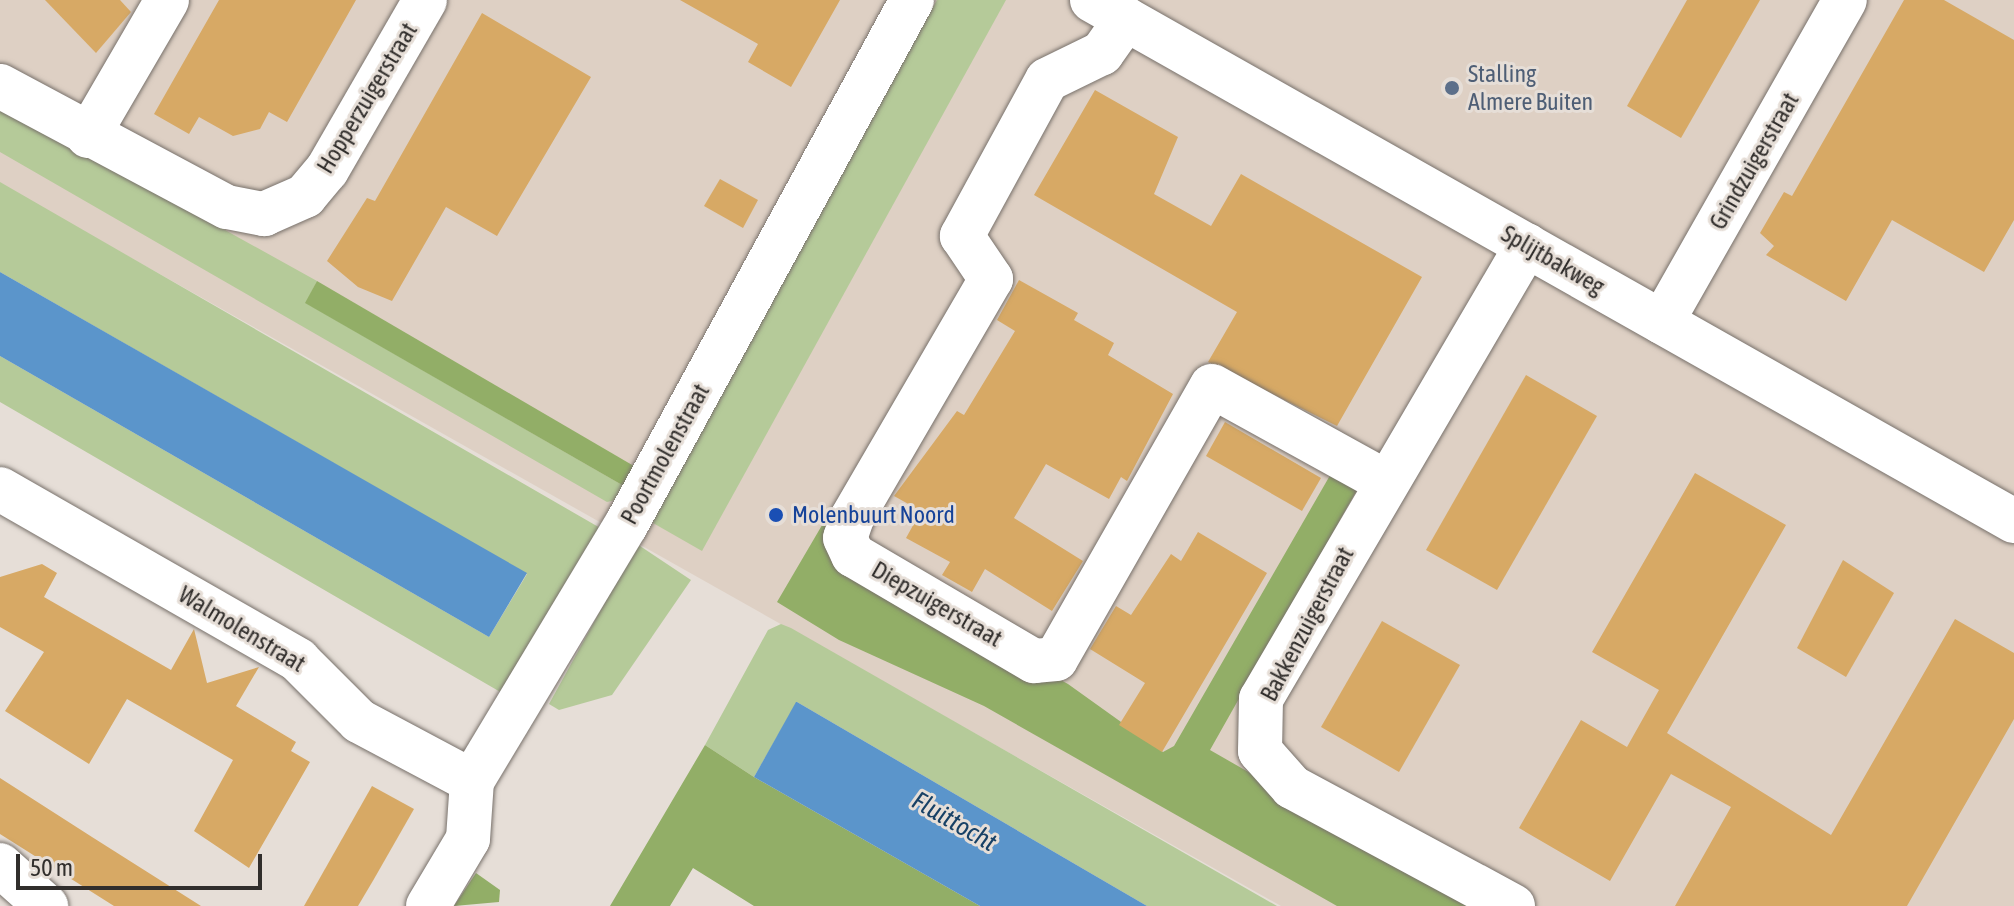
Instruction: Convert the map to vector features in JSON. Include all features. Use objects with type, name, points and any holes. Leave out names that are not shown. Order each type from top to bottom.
[{"type":"street","points":[[88,136],[167,0]]},
{"type":"street","name":"Hopperzuigerstraat","points":[[0,86],[88,136],[227,207],[264,214],[305,196],[327,170],[425,0]]},
{"type":"street","name":"Poortmolenstraat","points":[[428,906],[468,839],[472,781],[626,525],[912,0]]},
{"type":"street","name":"Grindzuigerstraat","points":[[1662,322],[1845,0]]},
{"type":"street","name":"Splijtbakweg","points":[[1109,10],[2014,521]]},
{"type":"street","name":"Diepzuigerstraat","points":[[1109,10],[1102,53],[1047,80],[962,236],[980,257],[991,279],[845,538],[853,555],[1034,661],[1056,659],[1069,648],[1212,386],[1386,482]]},
{"type":"street","name":"Bakkenzuigerstraat","points":[[1513,906],[1292,787],[1260,751],[1261,699],[1527,245]]},
{"type":"street","name":"Walmolenstraat","points":[[0,489],[298,660],[359,721],[472,781]]},
{"type":"street","points":[[0,865],[46,906]]},
{"type":"shaded area","points":[[0,0],[2014,0],[2014,906],[1281,906],[0,184]]},
{"type":"green space","points":[[937,0],[1006,0],[702,551],[653,523],[654,512]]},
{"type":"green space","points":[[0,105],[317,281],[306,303],[629,489],[624,498],[607,502],[0,152]]},
{"type":"green space","points":[[0,182],[602,529],[509,697],[0,402],[0,356],[489,637],[527,574],[0,272]]},
{"type":"green space","points":[[317,281],[639,469],[629,489],[305,303]]},
{"type":"green space","points":[[1336,465],[1362,481],[1210,750],[1482,906],[1337,906],[984,706],[839,640],[777,602],[828,515],[841,522],[851,565],[1068,684],[1163,752],[1174,746]]},
{"type":"green space","points":[[637,544],[691,580],[612,695],[559,710],[549,704]]},
{"type":"green space","points":[[781,624],[1277,906],[1147,906],[797,702],[754,777],[705,745],[768,630]]},
{"type":"green space","points":[[705,745],[754,777],[980,906],[754,906],[693,868],[670,906],[610,906]]},
{"type":"green space","points":[[476,873],[500,890],[499,902],[454,906]]},
{"type":"water","points":[[0,272],[527,573],[489,637],[0,356]]},
{"type":"water","name":"Fluittocht","points":[[796,702],[1147,906],[980,906],[754,777]]},
{"type":"building","points":[[45,0],[120,0],[131,12],[96,53]]},
{"type":"building","points":[[219,0],[356,0],[287,122],[269,112],[260,129],[233,136],[199,117],[189,134],[154,114]]},
{"type":"building","points":[[680,0],[840,0],[791,87],[748,62],[758,44]]},
{"type":"building","points":[[1687,0],[1760,0],[1681,138],[1627,106]]},
{"type":"building","points":[[1904,0],[1944,0],[2014,40],[2014,220],[1984,272],[1892,220],[1846,301],[1766,255],[1774,246],[1760,233],[1784,192],[1792,196]]},
{"type":"building","points":[[482,13],[591,77],[497,236],[446,207],[392,301],[358,287],[327,261],[367,198],[375,201]]},
{"type":"building","points":[[1095,90],[1178,137],[1154,194],[1211,226],[1241,174],[1422,277],[1337,426],[1208,362],[1237,312],[1034,195]]},
{"type":"building","points":[[720,179],[758,200],[743,228],[704,206]]},
{"type":"building","points":[[1019,280],[1078,313],[1074,320],[1114,343],[1108,355],[1173,394],[1127,481],[1121,477],[1109,499],[1046,464],[1014,518],[1083,561],[1052,611],[985,569],[972,592],[942,575],[950,562],[906,538],[921,511],[894,496],[957,411],[964,415],[1015,331],[997,320]]},
{"type":"building","points":[[1526,375],[1597,416],[1497,590],[1426,550]]},
{"type":"building","points":[[1225,422],[1321,478],[1302,511],[1206,456]]},
{"type":"building","points":[[1695,473],[1786,525],[1667,733],[1831,835],[1955,619],[2014,653],[2014,719],[1907,906],[1675,906],[1731,807],[1671,774],[1610,881],[1519,828],[1581,720],[1627,747],[1659,690],[1592,652]]},
{"type":"building","points":[[1198,532],[1267,573],[1162,752],[1119,725],[1145,683],[1090,649],[1116,606],[1131,615],[1171,554],[1181,561]]},
{"type":"building","points":[[1843,560],[1894,593],[1846,677],[1797,648]]},
{"type":"building","points":[[42,564],[57,573],[44,597],[171,670],[194,629],[207,683],[259,667],[236,706],[296,742],[291,751],[310,762],[249,868],[194,831],[233,760],[127,699],[89,764],[5,711],[44,652],[0,627],[0,577]]},
{"type":"building","points":[[1382,621],[1460,665],[1399,772],[1321,727]]},
{"type":"building","points":[[0,778],[201,906],[114,906],[0,834]]},
{"type":"building","points":[[372,786],[414,809],[358,906],[304,906]]},
{"type":"place","name":"Stalling Almere Buiten","points":[[1452,88]]},
{"type":"place","name":"Molenbuurt Noord","points":[[776,515]]}]
